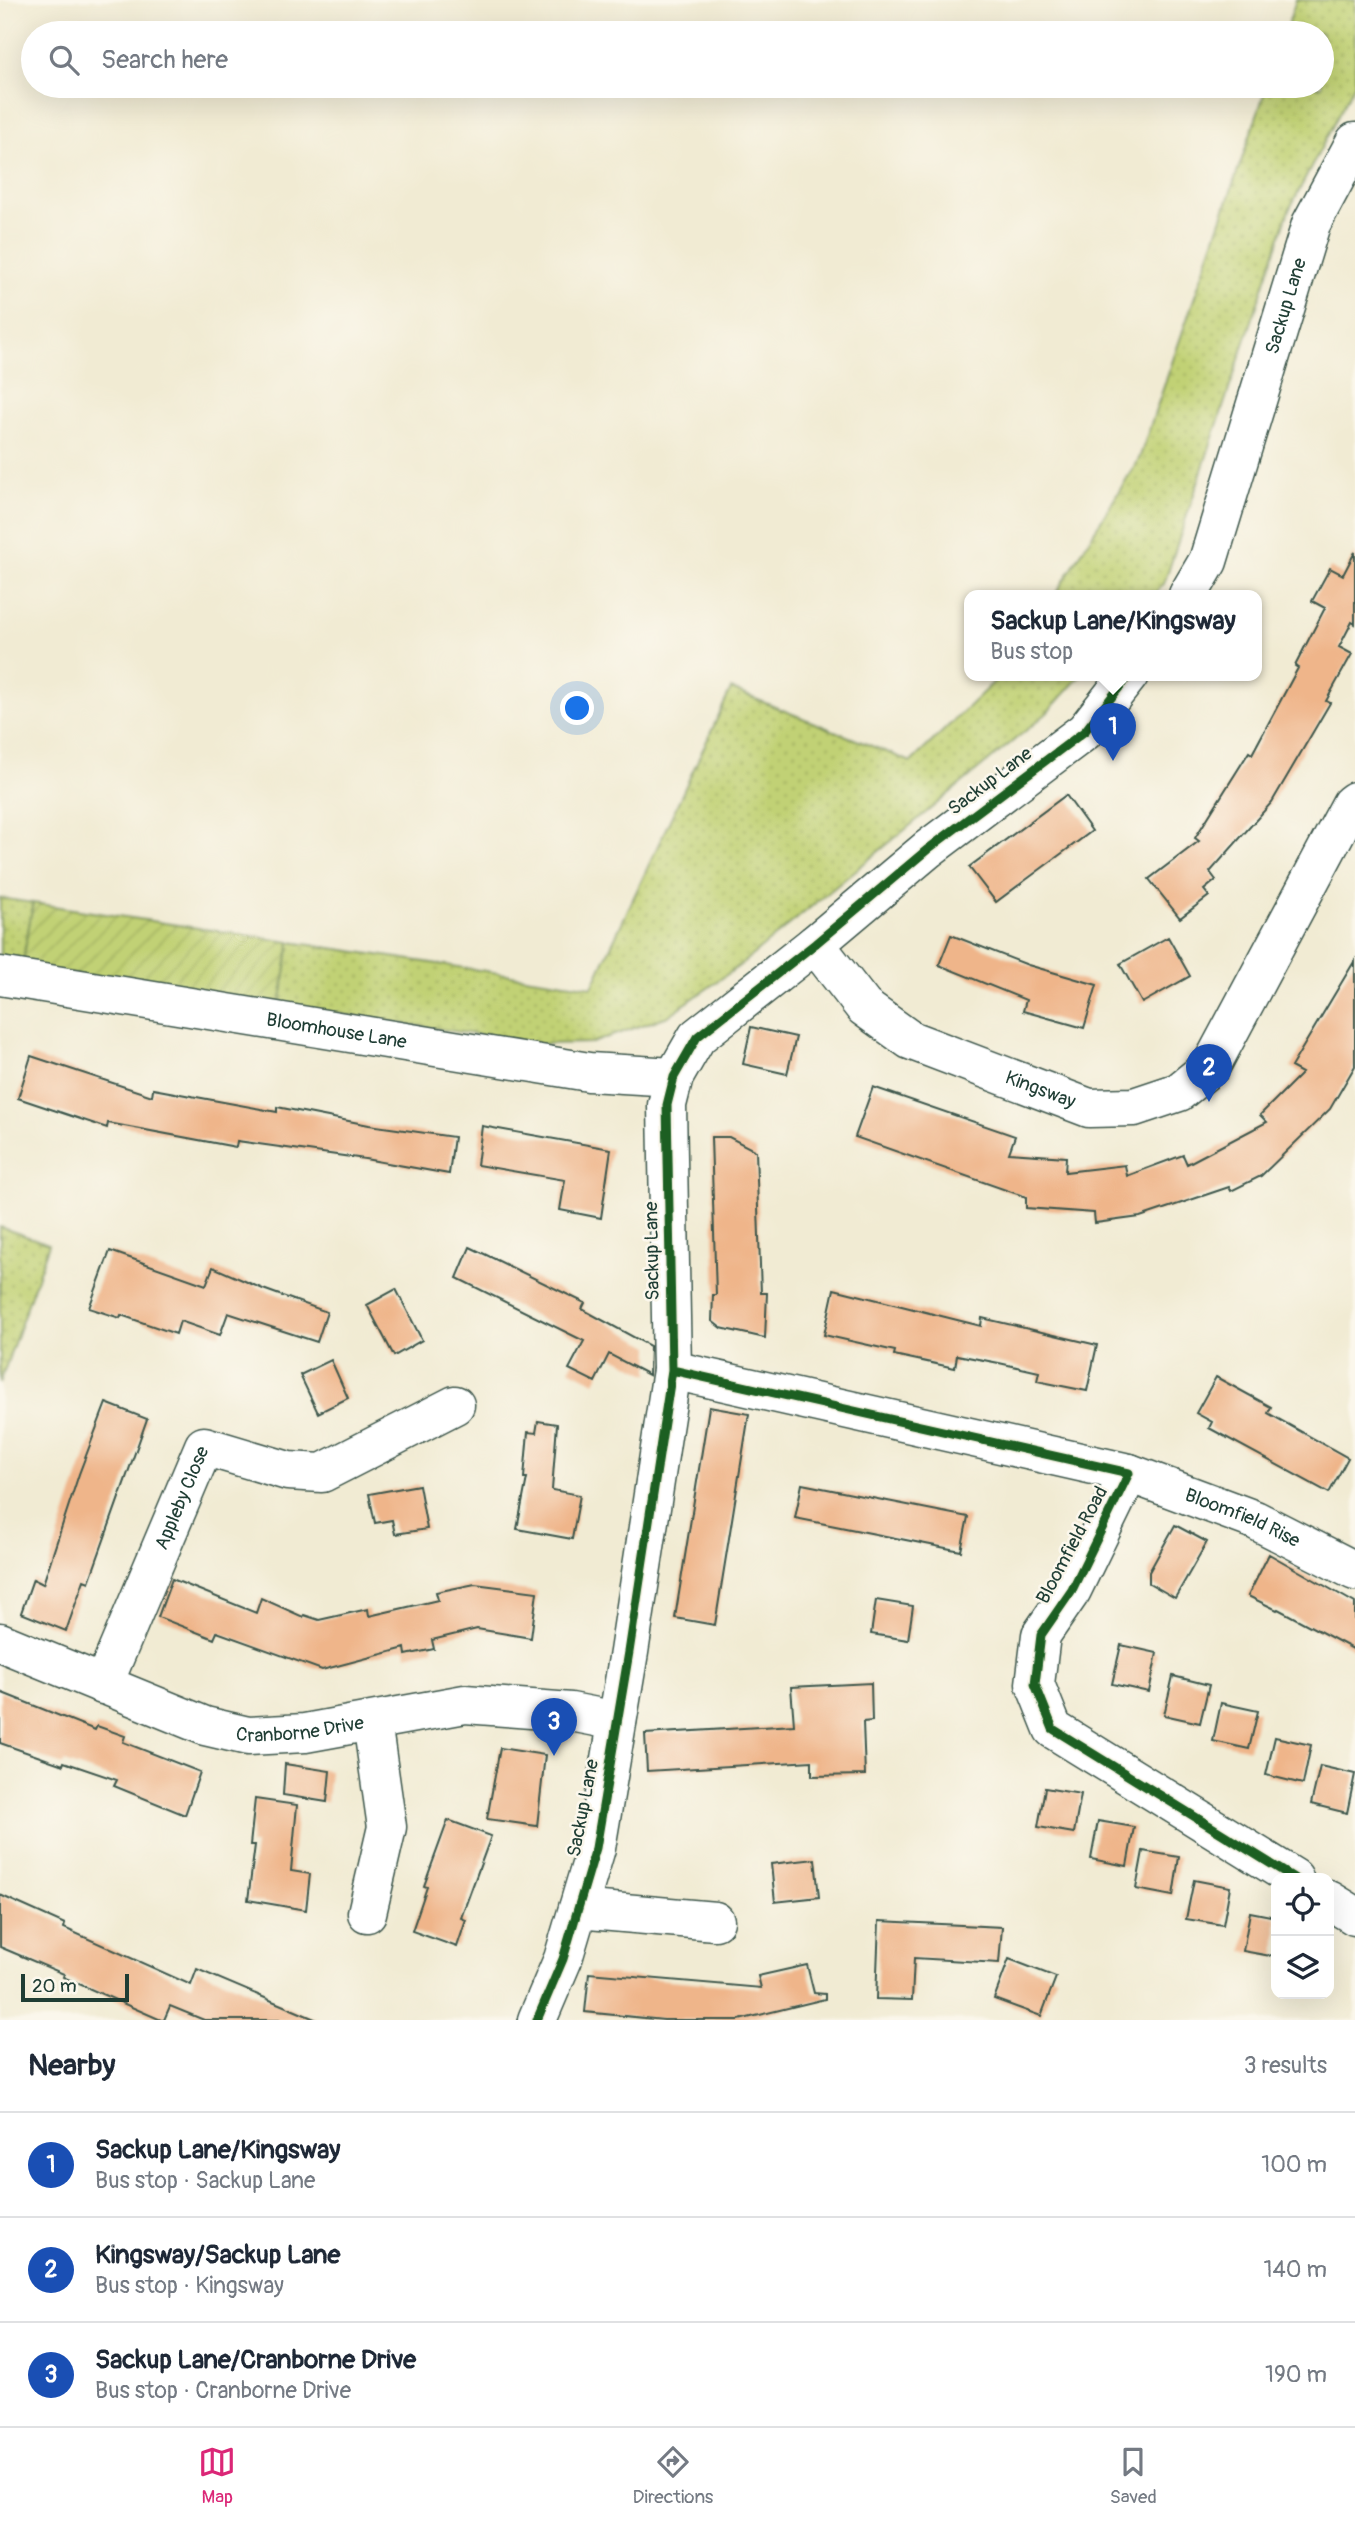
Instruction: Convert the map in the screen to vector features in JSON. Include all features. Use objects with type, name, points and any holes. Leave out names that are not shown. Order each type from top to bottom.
[{"type":"street","name":"Sackup Lane","points":[[1191,590],[1208,561],[1311,224],[1355,142]]},
{"type":"street","name":"Sackup Lane","points":[[537,2020],[563,1959],[596,1848],[672,1370],[667,1105],[674,1077],[697,1037],[815,944],[928,849],[1085,731],[1124,681]]},
{"type":"street","name":"Kingsway","points":[[815,944],[864,1007],[910,1040],[1089,1108],[1134,1107],[1179,1092],[1211,1066],[1355,801]]},
{"type":"street","name":"Bloomhouse Lane","points":[[0,976],[589,1072],[674,1077]]},
{"type":"street","name":"Bloomfield Road","points":[[672,1370],[1129,1473],[1072,1590],[1041,1635],[1035,1684],[1053,1729],[1286,1873]]},
{"type":"street","name":"Appleby Close","points":[[103,1685],[204,1446],[288,1471],[322,1473],[455,1405]]},
{"type":"street","name":"Bloomfield Rise","points":[[1129,1473],[1255,1520],[1355,1571]]},
{"type":"street","name":"Cranborne Drive","points":[[0,1642],[205,1726],[248,1736],[304,1733],[465,1704],[570,1712],[617,1721]]},
{"type":"street","points":[[367,1913],[387,1827],[372,1722]]},
{"type":"street","points":[[1334,1903],[1355,1916]]},
{"type":"street","points":[[578,1909],[715,1921]]},
{"type":"green space","points":[[1296,0],[1355,0],[1355,83],[1289,210],[1164,584],[1159,590],[1058,590],[1139,459],[1263,98],[1334,98],[1334,21],[1289,21]]},
{"type":"green space","points":[[995,681],[1076,681],[1046,714],[739,966],[668,1016],[592,1043],[539,1044],[280,1005],[290,942],[592,987],[731,689],[911,762]]},
{"type":"green space","points":[[0,898],[33,903],[22,967],[0,964]]},
{"type":"green space","points":[[33,903],[290,942],[280,1005],[22,967]]},
{"type":"green space","points":[[0,1227],[49,1244],[0,1383]]},
{"type":"building","points":[[1355,552],[1355,624],[1352,622],[1339,647],[1352,654],[1326,701],[1330,703],[1272,802],[1210,872],[1216,880],[1204,890],[1209,896],[1180,918],[1149,879],[1199,841],[1195,838],[1249,752],[1252,754],[1298,668],[1295,666],[1325,608],[1312,601],[1330,568],[1343,575]]},
{"type":"building","points":[[1066,795],[1092,831],[996,902],[969,867]]},
{"type":"building","points":[[951,935],[1028,965],[1097,985],[1084,1028],[1023,1011],[1026,1000],[939,965]]},
{"type":"building","points":[[1168,937],[1190,976],[1142,1003],[1120,964]]},
{"type":"building","points":[[1355,960],[1355,1066],[1330,1109],[1261,1176],[1231,1191],[1229,1187],[1140,1217],[1095,1223],[1094,1213],[1026,1208],[1026,1197],[855,1137],[873,1087],[1015,1136],[1009,1153],[1066,1157],[1065,1172],[1125,1165],[1127,1176],[1183,1155],[1187,1164],[1267,1122],[1260,1115],[1302,1073],[1291,1067]]},
{"type":"building","points":[[751,1027],[796,1037],[787,1074],[743,1064]]},
{"type":"building","points":[[31,1056],[152,1096],[153,1089],[277,1112],[277,1107],[369,1125],[454,1137],[449,1174],[237,1141],[236,1147],[108,1123],[107,1128],[18,1098]]},
{"type":"building","points":[[482,1126],[611,1149],[601,1218],[560,1210],[565,1180],[477,1165]]},
{"type":"building","points":[[711,1137],[729,1137],[756,1151],[761,1293],[767,1293],[765,1338],[721,1328],[712,1321],[713,1295],[716,1295]]},
{"type":"building","points":[[470,1247],[585,1303],[582,1309],[650,1346],[649,1375],[609,1354],[595,1382],[569,1369],[584,1341],[457,1278]]},
{"type":"building","points":[[110,1251],[206,1285],[213,1267],[263,1289],[327,1312],[317,1342],[228,1313],[220,1335],[180,1321],[176,1334],[121,1315],[120,1318],[89,1308]]},
{"type":"building","points":[[396,1289],[422,1340],[394,1356],[367,1305]]},
{"type":"building","points":[[834,1289],[981,1326],[982,1318],[1097,1345],[1087,1391],[1037,1381],[1039,1372],[999,1363],[957,1355],[955,1368],[894,1355],[895,1351],[824,1335]]},
{"type":"building","points":[[331,1360],[348,1398],[318,1413],[300,1375]]},
{"type":"building","points":[[1216,1377],[1271,1407],[1268,1413],[1348,1458],[1329,1493],[1209,1428],[1212,1422],[1196,1413]]},
{"type":"building","points":[[106,1403],[147,1419],[89,1582],[84,1580],[66,1631],[21,1613],[33,1579],[43,1584],[79,1474]]},
{"type":"building","points":[[709,1407],[749,1414],[715,1625],[675,1618]]},
{"type":"building","points":[[538,1421],[557,1424],[552,1490],[580,1495],[572,1539],[517,1529],[527,1478],[524,1478],[528,1432],[536,1433]]},
{"type":"building","points":[[802,1484],[968,1517],[961,1551],[795,1518]]},
{"type":"building","points":[[419,1485],[427,1529],[395,1534],[392,1520],[375,1523],[369,1494]]},
{"type":"building","points":[[1175,1525],[1207,1542],[1175,1598],[1149,1583],[1149,1572]]},
{"type":"building","points":[[1269,1554],[1355,1603],[1355,1650],[1248,1596]]},
{"type":"building","points":[[172,1579],[256,1613],[261,1598],[303,1617],[304,1615],[319,1620],[368,1609],[369,1616],[438,1600],[436,1592],[475,1584],[537,1592],[531,1638],[477,1629],[432,1640],[434,1649],[406,1655],[405,1648],[322,1670],[217,1632],[214,1639],[158,1617]]},
{"type":"building","points":[[876,1600],[913,1606],[908,1640],[871,1634]]},
{"type":"building","points":[[1121,1645],[1157,1653],[1149,1692],[1112,1684]]},
{"type":"building","points":[[1173,1676],[1209,1685],[1200,1723],[1164,1715]]},
{"type":"building","points":[[871,1683],[872,1721],[863,1722],[865,1775],[812,1776],[812,1761],[647,1771],[645,1734],[794,1725],[791,1687]]},
{"type":"building","points":[[0,1692],[95,1730],[97,1726],[125,1736],[123,1742],[200,1772],[185,1815],[114,1786],[117,1780],[0,1743]]},
{"type":"building","points":[[1221,1703],[1258,1711],[1249,1749],[1213,1741]]},
{"type":"building","points":[[1275,1737],[1311,1745],[1303,1784],[1266,1775]]},
{"type":"building","points":[[500,1748],[545,1755],[537,1826],[487,1819]]},
{"type":"building","points":[[285,1764],[330,1771],[327,1802],[283,1795]]},
{"type":"building","points":[[1320,1766],[1355,1774],[1347,1813],[1311,1804]]},
{"type":"building","points":[[1045,1788],[1081,1794],[1074,1833],[1038,1827]]},
{"type":"building","points":[[255,1799],[297,1805],[291,1871],[310,1874],[306,1910],[248,1900],[255,1845],[250,1845]]},
{"type":"building","points":[[448,1820],[491,1836],[461,1918],[466,1920],[457,1947],[412,1931],[427,1887],[424,1886]]},
{"type":"building","points":[[1098,1821],[1134,1827],[1127,1866],[1091,1859]]},
{"type":"building","points":[[1143,1851],[1179,1857],[1173,1896],[1136,1889]]},
{"type":"building","points":[[815,1859],[819,1897],[775,1902],[771,1864]]},
{"type":"building","points":[[1194,1880],[1230,1887],[1223,1925],[1186,1919]]},
{"type":"building","points":[[0,1895],[65,1924],[64,1928],[191,1985],[197,1969],[317,2020],[204,2020],[170,2006],[164,2020],[161,2020],[0,1947]]},
{"type":"building","points":[[1250,1912],[1271,1916],[1271,1956],[1243,1951]]},
{"type":"building","points":[[879,1921],[1002,1927],[999,1963],[914,1958],[912,2000],[876,1999]]},
{"type":"building","points":[[1009,1959],[1056,1977],[1041,2016],[994,1999]]},
{"type":"building","points":[[807,1965],[814,1993],[825,1994],[825,1999],[739,2020],[664,2020],[585,2012],[589,1973],[761,1988],[758,1976]]},
{"type":"cycle path","points":[[537,2020],[563,1959],[596,1848],[672,1370],[667,1105],[674,1077],[697,1037],[815,944],[928,849],[1085,731],[1124,681]]},
{"type":"cycle path","points":[[672,1370],[1129,1473],[1072,1590],[1041,1635],[1035,1684],[1053,1729],[1286,1873]]},
{"type":"place","name":"Sackup Lane/Kingsway","points":[[1113,761]]},
{"type":"place","name":"Kingsway/Sackup Lane","points":[[1209,1102]]},
{"type":"place","name":"Sackup Lane/Cranborne Drive","points":[[554,1756]]}]
